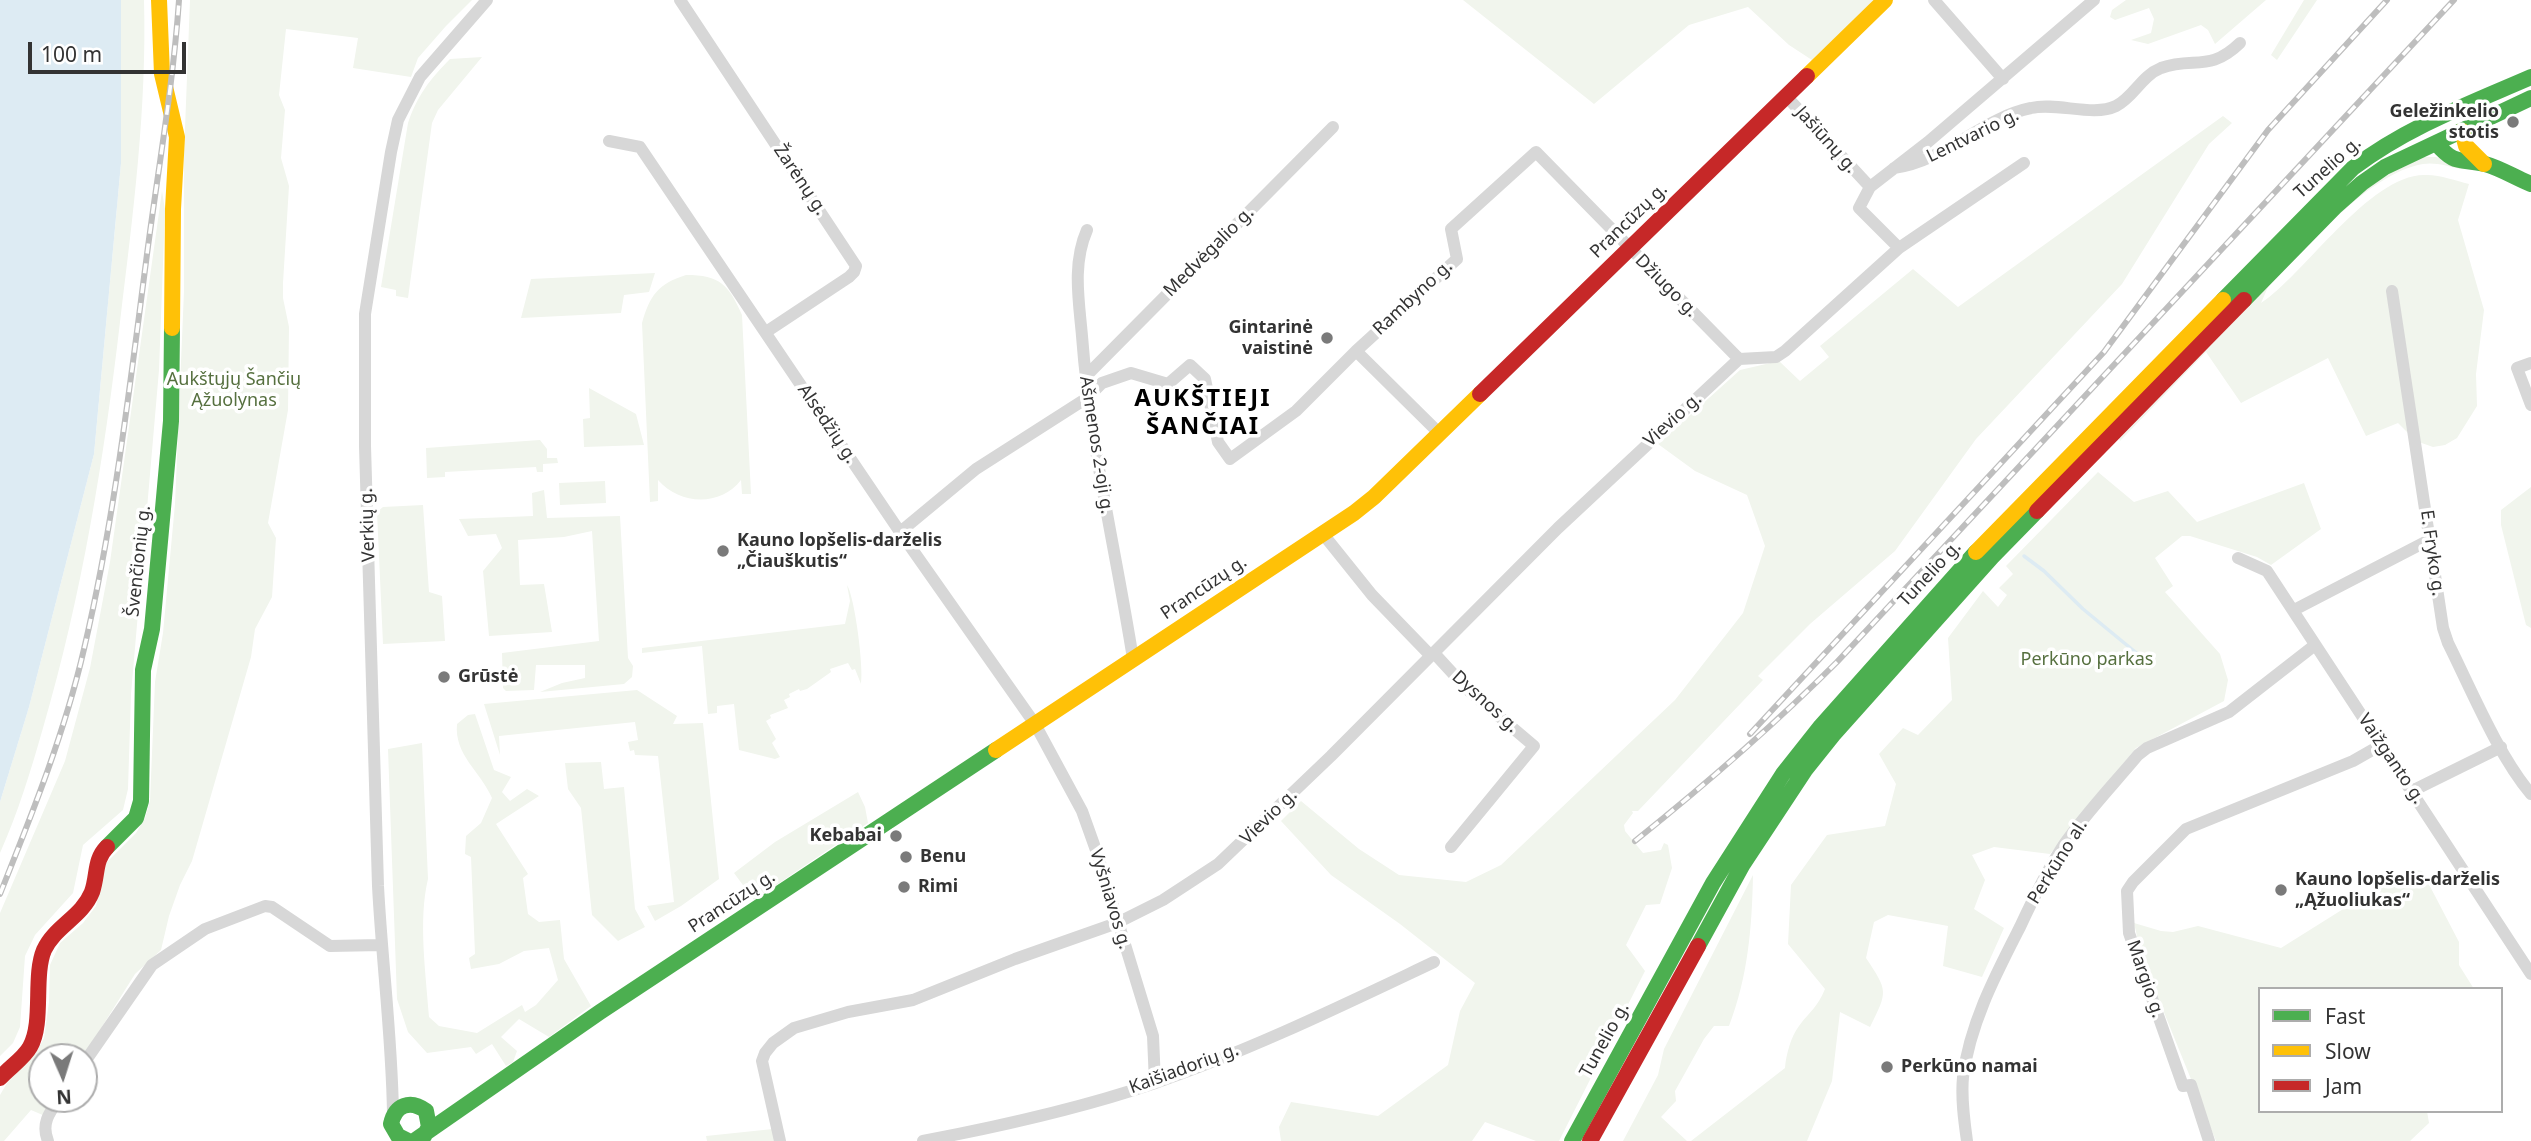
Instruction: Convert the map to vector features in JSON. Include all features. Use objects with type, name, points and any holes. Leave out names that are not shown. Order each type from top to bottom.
[{"type":"street","name":"Švenčionių g.","points":[[0,1078],[31,1046],[37,1017],[40,963],[45,948],[57,931],[80,913],[88,901],[99,855],[136,818],[141,801],[143,670],[152,629],[172,421],[173,209],[177,137],[162,74],[159,0]]},
{"type":"street","name":"Verkių g.","points":[[393,1114],[393,1083],[381,946],[366,460],[365,314],[398,120],[420,77],[487,0]]},
{"type":"street","name":"Žarėnų g.","points":[[680,0],[856,266],[855,272],[849,277],[766,332]]},
{"type":"street","name":"Prancūzų g.","points":[[409,1139],[463,1107],[613,1003],[1374,497],[1885,0]]},
{"type":"street","points":[[1934,0],[2003,79]]},
{"type":"street","points":[[1870,187],[2003,79],[2094,0]]},
{"type":"street","name":"Lentvario g.","points":[[1894,169],[1915,164],[2012,113],[2032,107],[2109,109],[2125,100],[2155,71],[2217,61],[2240,43]]},
{"type":"street","name":"Tunelio g.","points":[[1572,1141],[1713,883],[1783,774],[1899,636],[1989,538],[2324,195],[2370,153],[2425,122],[2531,77]]},
{"type":"street","name":"Jašiūnų g.","points":[[1786,96],[1870,187],[1859,208],[1899,248]]},
{"type":"street","name":"Tunelio g.","points":[[1590,1141],[1743,864],[1775,813],[1833,735],[1992,557],[2336,206],[2362,183],[2385,167],[2531,98]]},
{"type":"street","points":[[2425,122],[2446,155],[2466,163],[2484,164]]},
{"type":"street","name":"Medvėgalio g.","points":[[1085,377],[1333,127]]},
{"type":"street","points":[[2462,131],[2465,148],[2484,164],[2531,184]]},
{"type":"street","name":"Alsėdžių g.","points":[[609,141],[640,147],[900,532],[1035,724]]},
{"type":"street","name":"Džiugo g.","points":[[1536,152],[1739,359]]},
{"type":"street","name":"Rambyno g.","points":[[1087,398],[1102,383],[1131,373],[1168,384],[1190,365],[1205,379],[1219,442],[1230,460],[1304,404],[1356,351],[1457,259],[1451,229],[1536,152]]},
{"type":"street","points":[[1739,359],[1767,358],[1785,352],[1899,248],[2024,163]]},
{"type":"street","name":"Ašmenos 2-oji g.","points":[[1087,230],[1077,269],[1087,398],[1133,659]]},
{"type":"street","name":"E. Fryko g.","points":[[2392,291],[2431,539],[2440,617],[2445,635],[2501,747],[2531,794]]},
{"type":"street","points":[[1356,351],[1440,433]]},
{"type":"street","name":"Vievio g.","points":[[780,1141],[762,1061],[765,1053],[781,1036],[794,1028],[848,1012],[913,1000],[1117,923],[1163,900],[1218,864],[1340,748],[1632,456],[1657,437],[1739,359]]},
{"type":"street","points":[[2531,363],[2517,368],[2531,405]]},
{"type":"street","points":[[900,532],[976,469],[1087,398]]},
{"type":"street","name":"Dysnos g.","points":[[1322,534],[1372,595],[1468,690],[1534,746],[1451,847]]},
{"type":"street","points":[[2294,610],[2431,539]]},
{"type":"street","name":"Vaižganto g.","points":[[2238,558],[2267,571],[2531,974]]},
{"type":"street","name":"Perkūno al.","points":[[1967,1141],[1962,1094],[1979,1014],[2046,874],[2063,846],[2138,755],[2147,748],[2229,712],[2315,645]]},
{"type":"street","name":"Vyšniavos g.","points":[[1035,724],[1082,811],[1153,1036],[1155,1083]]},
{"type":"street","name":"Margio g.","points":[[2209,1141],[2191,1085],[2183,1086],[2129,933],[2127,891],[2186,829],[2353,761],[2381,745]]},
{"type":"street","points":[[2412,791],[2501,747]]},
{"type":"street","points":[[98,1043],[152,965],[205,929],[265,906],[272,907],[330,946],[381,946]]},
{"type":"street","name":"Kaišiadorių g.","points":[[923,1141],[1058,1113],[1155,1083],[1298,1026],[1434,962]]},
{"type":"street","points":[[393,1083],[408,1103]]},
{"type":"street","points":[[408,1103],[418,1105],[426,1111],[429,1127],[409,1139],[391,1124],[393,1114],[408,1103]]},
{"type":"street","name":"Prancūzų g.","points":[[426,1111],[463,1107]]},
{"type":"street","points":[[48,1141],[44,1130],[50,1113]]},
{"type":"green space","points":[[121,0],[144,0],[143,81],[134,202],[107,425],[80,577],[57,678],[24,791],[0,853],[0,802],[29,707],[94,454],[121,163]]},
{"type":"green space","name":"Aukštųjų Šančių Ąžuolynas","points":[[190,0],[472,0],[418,58],[411,77],[353,68],[358,38],[286,29],[279,95],[285,110],[281,158],[289,186],[283,283],[289,327],[288,410],[268,523],[276,538],[272,597],[255,629],[251,657],[192,861],[169,916],[161,950],[135,974],[92,1043],[41,1043],[49,1002],[50,965],[60,943],[83,923],[96,906],[106,863],[136,833],[145,818],[150,801],[155,682],[163,633],[175,504],[184,291],[184,154]]},
{"type":"green space","points":[[1463,0],[1875,0],[1812,60],[1789,45],[1748,7],[1689,25],[1594,104]]},
{"type":"green space","points":[[2126,0],[2266,0],[2215,44],[2208,30],[2201,25],[2148,44],[2131,40],[2151,33],[2154,19],[2149,8],[2115,20],[2110,17],[2112,10]]},
{"type":"green space","points":[[2304,0],[2317,0],[2277,60],[2271,55]]},
{"type":"green space","points":[[482,57],[438,110],[432,123],[408,298],[396,296],[396,290],[381,287],[408,123],[425,88],[450,59]]},
{"type":"green space","points":[[2223,116],[2232,123],[2209,144],[2122,284],[1976,439],[1895,551],[1810,624],[1758,676],[1763,680],[1638,811],[1632,811],[1624,825],[1625,831],[1643,853],[1661,850],[1664,843],[1668,845],[1672,868],[1660,904],[1646,905],[1626,945],[1645,971],[1559,1141],[1536,1141],[1485,1122],[1472,1141],[1281,1141],[1279,1127],[1291,1102],[1378,1116],[1448,1065],[1460,1011],[1475,983],[1400,924],[1331,875],[1281,821],[1301,801],[1359,849],[1399,875],[1466,882],[1501,865],[1675,700],[1743,613],[1765,546],[1747,495],[1695,471],[1658,444],[1740,370],[1779,361],[1800,381],[1829,357],[1820,346],[1913,269],[1958,307]]},
{"type":"green space","points":[[2420,157],[2436,157],[2461,166],[2460,169],[2423,164],[2402,170],[2360,197],[2321,233],[2363,189]]},
{"type":"green space","points":[[2427,175],[2469,184],[2458,220],[2484,310],[2476,374],[2477,406],[2457,438],[2445,445],[2433,447],[2416,441],[2398,423],[2366,436],[2328,358],[2241,403],[2206,352],[2120,441],[2119,439],[2300,253],[2268,287],[2261,303],[2362,206],[2384,189],[2406,178]]},
{"type":"green space","points":[[162,191],[165,210],[159,370],[131,694],[128,789],[123,810],[83,845],[73,893],[35,935],[25,956],[20,1027],[13,1043],[0,1056],[0,913],[65,761],[90,668],[110,562]]},
{"type":"green space","points":[[655,273],[649,292],[624,295],[621,313],[521,318],[531,279]]},
{"type":"green space","points":[[686,275],[707,277],[722,284],[733,296],[742,315],[751,494],[742,494],[741,480],[722,495],[688,498],[667,488],[658,480],[658,501],[650,502],[642,323],[656,292],[668,282]]},
{"type":"green space","points":[[589,388],[636,414],[644,445],[584,447],[583,419],[590,418]]},
{"type":"green space","points":[[540,440],[547,449],[547,458],[557,458],[558,463],[543,464],[543,472],[537,472],[536,467],[445,472],[445,477],[427,478],[426,448]]},
{"type":"green space","name":"Perkūno parkas","points":[[2098,472],[2134,502],[2168,491],[2197,522],[2304,483],[2321,529],[2271,565],[2257,557],[2190,536],[2182,536],[2155,558],[2173,586],[2165,592],[2220,654],[2228,680],[2224,701],[2136,748],[2050,854],[1994,847],[1972,855],[1985,880],[1974,909],[2004,928],[1982,977],[1943,966],[1948,926],[1888,915],[1874,922],[1866,958],[1882,985],[1880,1006],[1870,1027],[1840,1012],[1832,1081],[1807,1141],[1691,1141],[1785,1068],[1794,1035],[1825,989],[1788,944],[1791,885],[1827,835],[1885,826],[1896,784],[1879,754],[1903,728],[1918,735],[1952,700],[1948,638],[1983,591],[1998,607],[2007,595],[1999,588],[2013,574],[2006,566]]},
{"type":"green space","points":[[605,481],[606,503],[560,505],[559,483]]},
{"type":"green space","points":[[2531,487],[2531,628],[2526,625],[2501,525],[2501,510]]},
{"type":"green space","points":[[544,490],[547,518],[620,516],[628,658],[633,666],[632,677],[624,684],[540,692],[585,678],[585,665],[536,665],[534,690],[506,691],[503,688],[502,653],[599,641],[592,531],[564,537],[518,540],[520,585],[544,584],[552,632],[489,636],[483,571],[502,548],[496,534],[468,536],[459,519],[533,516],[532,493]]},
{"type":"green space","points":[[423,505],[429,592],[442,596],[445,641],[383,644],[377,512],[383,507]]},
{"type":"green space","points":[[847,585],[858,634],[861,684],[855,669],[852,670],[848,663],[830,669],[831,672],[807,689],[799,689],[789,694],[790,697],[784,700],[788,708],[770,715],[771,718],[766,721],[776,739],[772,743],[780,757],[775,759],[739,750],[734,704],[717,706],[717,713],[708,714],[702,646],[642,653],[642,648],[845,624],[850,601]]},
{"type":"green space","points":[[637,690],[677,716],[673,724],[703,723],[719,879],[655,921],[647,906],[674,902],[658,756],[635,755],[634,750],[630,751],[628,742],[638,740],[635,722],[499,736],[500,755],[484,704]]},
{"type":"green space","points":[[475,714],[494,770],[511,777],[502,792],[510,801],[527,789],[539,796],[496,824],[528,874],[523,878],[528,914],[539,922],[560,920],[564,959],[591,1006],[549,1037],[519,1019],[501,1037],[517,1051],[513,1062],[506,1066],[492,1044],[476,1054],[471,1047],[427,1053],[408,1032],[397,999],[388,749],[422,743],[428,879],[423,929],[429,1017],[439,1026],[477,1033],[522,1005],[525,1012],[536,1005],[558,980],[549,948],[524,951],[499,964],[471,969],[469,958],[475,954],[471,857],[465,854],[466,836],[481,823],[492,798],[464,754],[457,735],[457,724],[468,715]]},
{"type":"green space","points":[[601,762],[604,789],[624,787],[635,909],[645,927],[618,941],[592,915],[581,808],[568,789],[565,763]]},
{"type":"green space","points":[[858,792],[868,823],[754,900],[734,873],[775,842]]},
{"type":"green space","points":[[2407,869],[2422,871],[2459,942],[2459,965],[2473,987],[2258,987],[2258,1113],[2427,1113],[2429,1123],[2410,1141],[2216,1141],[2142,958],[2134,923],[2173,932],[2198,926],[2281,948]]},
{"type":"green space","points":[[1753,875],[1748,952],[1741,989],[1729,1026],[1714,1026],[1704,1039],[1675,1091],[1676,1101],[1661,1117],[1687,1141],[1623,1141],[1658,1075],[1664,1049]]},
{"type":"green space","name":"Aukštųjų Šančių Ąžuolynas","points":[[28,1061],[28,1113],[4,1141],[0,1141],[0,1095],[7,1083]]},
{"type":"green space","points":[[773,1129],[775,1141],[707,1141],[706,1136]]},
{"type":"shaded area","points":[[0,0],[121,0],[121,163],[94,454],[29,707],[0,802]]},
{"type":"waterway","points":[[2024,556],[2151,665]]},
{"type":"railway","points":[[0,894],[58,742],[95,601],[127,408],[169,99],[179,0]]},
{"type":"railway","points":[[1750,734],[2104,352],[2268,130],[2387,0]]},
{"type":"railway","points":[[1635,841],[1739,754],[1837,662],[2454,0]]},
{"type":"traffic: fast","points":[[2223,300],[2353,168],[2417,128],[2531,77]]},
{"type":"traffic: fast","points":[[2244,300],[2362,183],[2385,167],[2531,98]]},
{"type":"traffic: fast","points":[[2436,143],[2453,158],[2491,166],[2531,184]]},
{"type":"traffic: fast","points":[[107,847],[136,818],[141,801],[143,670],[152,629],[171,421],[172,328]]},
{"type":"traffic: fast","points":[[1698,946],[1743,864],[1805,770],[1992,557],[2037,511]]},
{"type":"traffic: fast","points":[[1572,1141],[1713,883],[1783,774],[1821,726],[1976,552]]},
{"type":"traffic: fast","points":[[414,1141],[600,1012],[996,750]]},
{"type":"traffic: fast","points":[[408,1141],[398,1136],[391,1124],[396,1112],[404,1106],[414,1105],[426,1111],[429,1127],[424,1136]]},
{"type":"traffic: slow","points":[[159,0],[162,74],[177,137],[173,209],[172,328]]},
{"type":"traffic: slow","points":[[1807,76],[1885,0]]},
{"type":"traffic: slow","points":[[2462,131],[2466,146],[2484,164]]},
{"type":"traffic: slow","points":[[1976,552],[2223,300]]},
{"type":"traffic: slow","points":[[996,750],[1354,513],[1374,497],[1480,394]]},
{"type":"traffic: jam","points":[[1480,394],[1807,76]]},
{"type":"traffic: jam","points":[[2037,511],[2244,300]]},
{"type":"traffic: jam","points":[[0,1078],[30,1047],[37,1025],[39,973],[44,950],[55,934],[88,901],[100,857],[107,847]]},
{"type":"traffic: jam","points":[[1590,1141],[1698,946]]},
{"type":"place","name":"Geležinkelio stotis","points":[[2513,122]]},
{"type":"place","name":"Gintarinė vaistinė","points":[[1327,338]]},
{"type":"place","name":"Kauno lopšelis-darželis „Čiauškutis“","points":[[723,551]]},
{"type":"place","name":"Grūstė","points":[[444,677]]},
{"type":"place","name":"Kebabai","points":[[896,836]]},
{"type":"place","name":"Benu","points":[[906,857]]},
{"type":"place","name":"Rimi","points":[[904,887]]},
{"type":"place","name":"Kauno lopšelis-darželis „Ąžuoliukas“","points":[[2281,890]]},
{"type":"place","name":"Perkūno namai","points":[[1887,1067]]},
{"type":"district","name":"AUKŠTIEJI ŠANČIAI","points":[[1203,413]]}]
